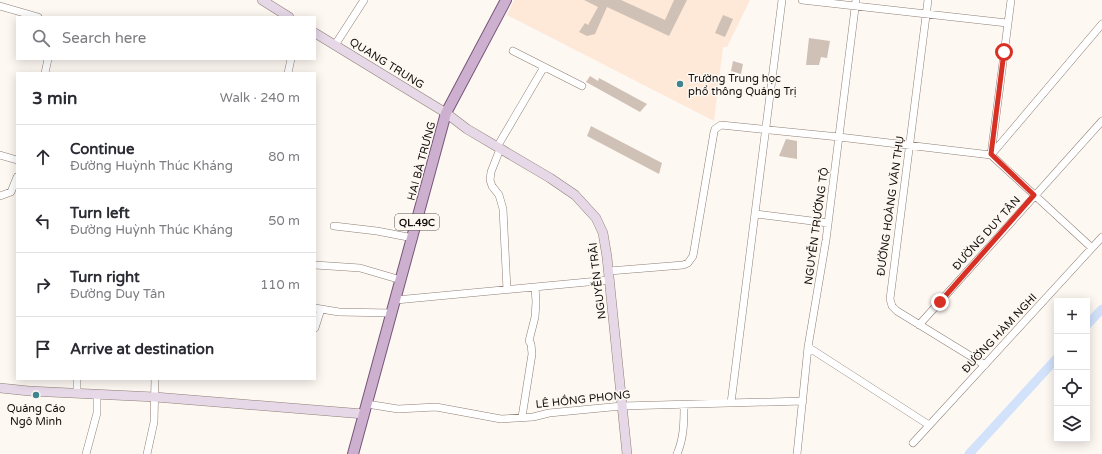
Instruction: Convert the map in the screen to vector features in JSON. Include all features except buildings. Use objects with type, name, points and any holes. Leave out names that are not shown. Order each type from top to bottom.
[{"type":"main road","name":"HAI BÀ TRƯNG","points":[[353,454],[446,114],[506,0]]},
{"type":"street","points":[[262,0],[287,16]]},
{"type":"street","points":[[335,45],[364,0]]},
{"type":"street","points":[[732,403],[782,0]]},
{"type":"street","points":[[802,0],[856,3],[926,14],[1007,23]]},
{"type":"street","name":"ĐƯỜNG HOÀNG VĂN THỤ","points":[[928,0],[890,299],[892,306],[897,311],[985,365]]},
{"type":"street","points":[[991,154],[1011,0]]},
{"type":"street","name":"NGUYỄN TRƯỜNG TỘ","points":[[797,454],[808,347],[828,223],[856,3]]},
{"type":"street","points":[[3,4],[35,16]]},
{"type":"street","points":[[991,154],[1102,24]]},
{"type":"street","name":"QUANG TRUNG","points":[[316,34],[446,114]]},
{"type":"street","points":[[513,51],[582,86]]},
{"type":"street","points":[[45,72],[48,60]]},
{"type":"street","points":[[288,72],[291,60]]},
{"type":"street","points":[[507,290],[503,209],[499,195],[492,186],[490,180],[491,172],[499,148],[544,67]]},
{"type":"street","name":"NGUYỄN TRÃI","points":[[446,114],[467,129],[550,178],[575,195],[596,218],[603,233],[609,276],[627,454]]},
{"type":"street","name":"ĐƯỜNG DUY TÂN","points":[[919,325],[1034,195],[1102,121]]},
{"type":"street","points":[[396,300],[535,287],[683,265],[688,263],[692,256],[715,129],[724,125],[991,154],[1092,248]]},
{"type":"street","points":[[0,155],[16,160]]},
{"type":"street","points":[[0,196],[11,192],[16,180]]},
{"type":"street","points":[[756,214],[828,223]]},
{"type":"street","points":[[334,226],[377,231],[413,238]]},
{"type":"street","name":"ĐƯỜNG HÀM NGHI","points":[[913,443],[1102,237]]},
{"type":"street","points":[[316,265],[360,268],[401,280]]},
{"type":"street","points":[[522,418],[532,354],[531,344],[529,341],[536,310],[535,287]]},
{"type":"street","points":[[316,321],[318,308],[346,312],[392,313]]},
{"type":"street","points":[[808,347],[929,425]]},
{"type":"street","points":[[77,380],[77,393]]},
{"type":"street","points":[[148,454],[154,422],[155,380]]},
{"type":"street","name":"LÊ HỒNG PHONG","points":[[0,388],[28,391],[366,409],[419,409],[436,407],[501,419],[533,417],[549,413],[622,406],[803,401]]},
{"type":"street","points":[[86,454],[97,413],[97,394]]},
{"type":"street","points":[[677,454],[681,446],[684,429],[684,404]]},
{"type":"shaded area","name":"Trường Trung học phổ thông Quảng Trị","points":[[514,0],[750,0],[727,47],[723,47],[714,121],[507,15]]},
{"type":"waterway","points":[[1090,322],[1102,309]]},
{"type":"waterway","points":[[969,454],[1054,361]]},
{"type":"place","name":"Trường Trung học phổ thông Quảng Trị","points":[[680,84]]},
{"type":"place","name":"Quảng Cáo Ngô Minh","points":[[36,395]]},
{"type":"route","points":[[940,302],[1034,195],[991,154],[1004,52]]}]
